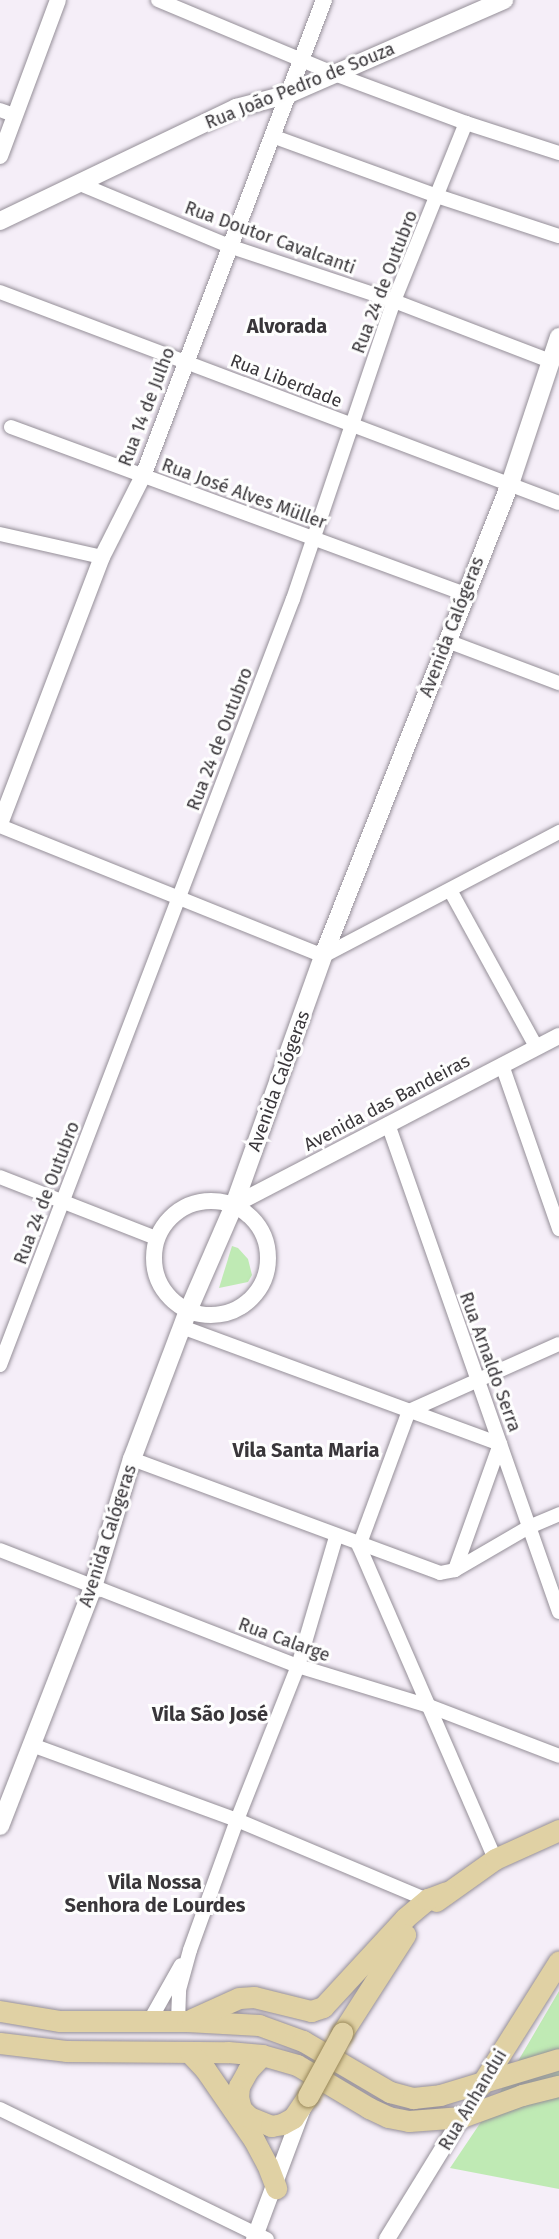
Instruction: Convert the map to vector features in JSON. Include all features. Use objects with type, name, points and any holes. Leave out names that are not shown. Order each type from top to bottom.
[{"type":"main road","name":"Rua João Pedro de Souza","points":[[0,221],[236,108],[289,94],[337,75],[504,0]]},
{"type":"main road","name":"Avenida Calógeras","points":[[0,1826],[93,1587],[132,1459],[185,1319],[234,1205],[324,956],[510,484],[559,337]]},
{"type":"main road","points":[[183,2022],[239,1998],[254,1997],[311,2011],[322,2007],[405,1918],[495,1859],[559,1830]]},
{"type":"main road","points":[[262,2055],[248,2070],[239,2086],[238,2097],[241,2109],[249,2117],[270,2126],[282,2124],[293,2118],[308,2096],[342,2033],[395,1948],[436,1898]]},
{"type":"main road","name":"Rua Anhandui","points":[[462,2117],[559,1961]]},
{"type":"main road","points":[[0,2011],[60,2021],[259,2025],[303,2041],[390,2092],[413,2098],[440,2095],[559,2059]]},
{"type":"main road","points":[[0,2043],[66,2051],[228,2052],[262,2055],[297,2065],[388,2117],[409,2121],[462,2117],[522,2095],[559,2086]]},
{"type":"main road","points":[[190,2053],[205,2069],[254,2140],[276,2187]]},
{"type":"street","points":[[0,156],[7,112],[58,0]]},
{"type":"street","points":[[158,0],[337,75],[466,123],[559,153]]},
{"type":"street","name":"Rua 14 de Julho","points":[[0,825],[102,557],[143,476],[324,0]]},
{"type":"street","name":"Rua 24 de Outubro","points":[[0,1365],[314,540],[394,301],[466,123]]},
{"type":"street","points":[[272,136],[559,236]]},
{"type":"street","name":"Rua Doutor Cavalcanti","points":[[80,184],[229,246],[394,301],[550,360]]},
{"type":"street","name":"Rua Liberdade","points":[[0,292],[559,503]]},
{"type":"street","name":"Rua José Alves Müller","points":[[11,427],[465,594]]},
{"type":"street","points":[[0,534],[102,557]]},
{"type":"street","points":[[447,640],[559,683]]},
{"type":"street","points":[[0,825],[324,956],[559,832]]},
{"type":"street","points":[[450,890],[537,1048]]},
{"type":"street","name":"Avenida das Bandeiras","points":[[234,1205],[559,1036]]},
{"type":"street","points":[[502,1065],[559,1229]]},
{"type":"street","name":"Rua Arnaldo Serra","points":[[388,1124],[476,1382],[559,1612]]},
{"type":"street","points":[[0,1177],[156,1238]]},
{"type":"street","points":[[185,1319],[224,1314],[240,1308],[254,1296],[264,1281],[268,1264],[264,1237],[249,1215],[234,1205],[207,1201],[180,1209],[165,1222],[156,1238],[153,1256],[158,1281],[185,1319],[409,1411],[500,1444],[455,1570]]},
{"type":"street","points":[[495,1859],[359,1546],[409,1411],[559,1344]]},
{"type":"street","points":[[132,1459],[359,1546],[440,1574],[455,1570],[529,1527],[559,1514]]},
{"type":"street","points":[[183,2022],[178,1997],[190,1950],[237,1820],[298,1666],[336,1537]]},
{"type":"street","name":"Rua Calarge","points":[[0,1550],[298,1666],[429,1706],[559,1756]]},
{"type":"street","points":[[32,1745],[237,1820],[436,1898]]},
{"type":"street","points":[[149,2022],[190,1950]]},
{"type":"street","points":[[0,2109],[259,2237],[308,2096]]},
{"type":"street","name":"Rua Anhandui","points":[[387,2239],[462,2117]]},
{"type":"green space","points":[[232,1246],[238,1248],[248,1259],[252,1275],[248,1282],[219,1288]]},
{"type":"green space","points":[[559,1991],[559,2189],[450,2168],[493,2104]]},
{"type":"district","name":"Alvorada","points":[[287,326]]},
{"type":"district","name":"Vila Santa Maria","points":[[306,1450]]},
{"type":"district","name":"Vila São José","points":[[210,1714]]},
{"type":"district","name":"Vila Nossa Senhora de Lourdes","points":[[155,1894]]}]
